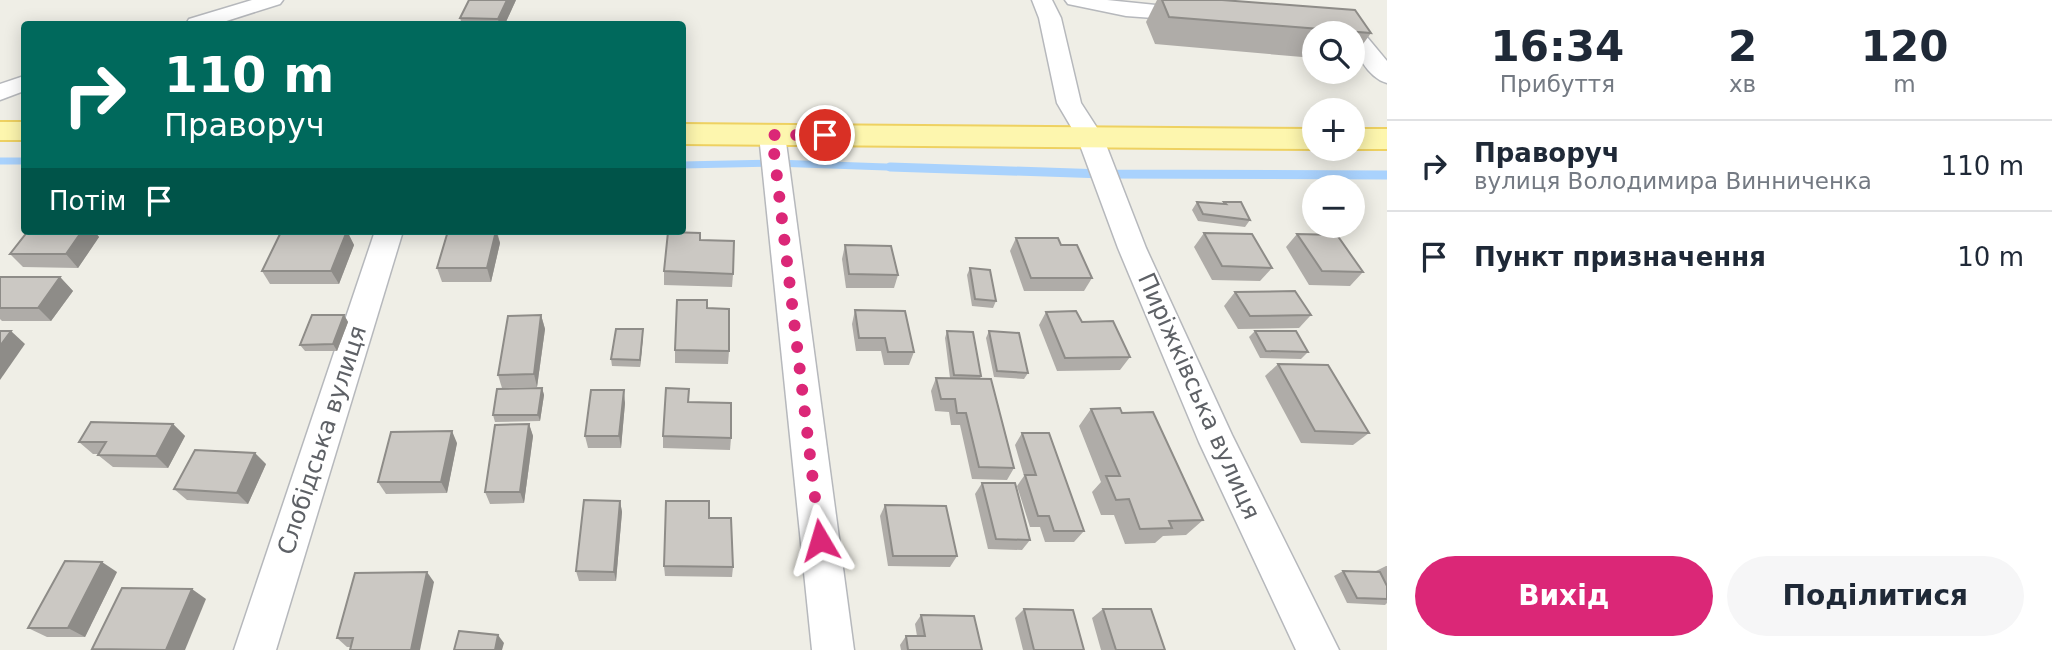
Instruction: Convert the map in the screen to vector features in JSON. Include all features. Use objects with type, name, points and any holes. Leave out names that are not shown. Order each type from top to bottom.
[{"type":"main road","points":[[0,131],[21,131]]},
{"type":"main road","points":[[686,134],[1302,139]]},
{"type":"main road","points":[[1365,139],[1387,139]]},
{"type":"street","points":[[200,16],[273,0]]},
{"type":"street","name":"Пиріжківська вулиця","points":[[1042,0],[1050,18],[1069,103],[1090,137],[1132,248],[1212,429],[1318,650]]},
{"type":"street","points":[[1074,0],[1126,10],[1220,18]]},
{"type":"street","points":[[1300,24],[1349,30],[1387,76]]},
{"type":"street","points":[[0,93],[21,84]]},
{"type":"street","points":[[772,135],[832,650]]},
{"type":"street","name":"Слобідська вулиця","points":[[255,650],[388,235]]},
{"type":"building","points":[[469,0],[507,0],[498,19],[460,18]]},
{"type":"building","points":[[1162,0],[1222,0],[1355,10],[1363,21],[1302,21],[1302,28],[1169,17]]},
{"type":"building","points":[[1197,202],[1241,202],[1250,220],[1203,214]]},
{"type":"building","points":[[700,233],[700,240],[734,241],[733,274],[664,271],[668,235]]},
{"type":"building","points":[[1204,233],[1252,234],[1272,268],[1222,266]]},
{"type":"building","points":[[1297,234],[1302,234],[1302,238],[1339,238],[1363,272],[1322,271]]},
{"type":"building","points":[[25,235],[79,235],[66,254],[10,254]]},
{"type":"building","points":[[280,235],[345,235],[331,271],[262,271]]},
{"type":"building","points":[[447,235],[495,235],[487,268],[437,268]]},
{"type":"building","points":[[1016,238],[1058,238],[1061,245],[1077,245],[1092,278],[1031,278]]},
{"type":"building","points":[[845,245],[891,246],[898,275],[849,274]]},
{"type":"building","points":[[970,268],[990,270],[996,301],[975,299]]},
{"type":"building","points":[[0,277],[60,277],[38,308],[0,308]]},
{"type":"building","points":[[1295,291],[1311,315],[1250,316],[1235,292]]},
{"type":"building","points":[[677,300],[707,300],[707,308],[729,309],[729,351],[675,350]]},
{"type":"building","points":[[855,310],[905,311],[914,352],[888,352],[885,338],[859,338]]},
{"type":"building","points":[[1076,311],[1082,322],[1113,321],[1130,357],[1065,358],[1046,312]]},
{"type":"building","points":[[312,315],[344,315],[333,344],[300,345]]},
{"type":"building","points":[[541,315],[534,374],[498,375],[508,316]]},
{"type":"building","points":[[616,329],[643,329],[640,360],[611,359]]},
{"type":"building","points":[[0,331],[11,331],[0,346]]},
{"type":"building","points":[[947,331],[973,332],[981,376],[954,375]]},
{"type":"building","points":[[989,331],[1019,333],[1028,373],[997,371]]},
{"type":"building","points":[[1255,331],[1296,331],[1308,352],[1266,351]]},
{"type":"building","points":[[1278,364],[1328,365],[1369,433],[1315,431]]},
{"type":"building","points":[[936,378],[991,379],[1014,468],[979,467],[966,413],[957,413],[955,399],[941,399]]},
{"type":"building","points":[[542,388],[538,415],[493,415],[497,389]]},
{"type":"building","points":[[666,388],[689,389],[688,402],[731,403],[731,438],[663,436]]},
{"type":"building","points":[[591,390],[624,390],[619,436],[585,436]]},
{"type":"building","points":[[1120,408],[1122,413],[1153,412],[1203,520],[1169,521],[1172,528],[1140,529],[1129,499],[1116,500],[1106,476],[1120,476],[1091,409]]},
{"type":"building","points":[[91,422],[173,424],[156,456],[98,455],[106,442],[79,442]]},
{"type":"building","points":[[529,424],[520,492],[485,492],[495,425]]},
{"type":"building","points":[[452,431],[441,482],[378,482],[391,432]]},
{"type":"building","points":[[1022,433],[1049,433],[1084,531],[1054,531],[1049,516],[1038,516],[1025,475],[1036,475]]},
{"type":"building","points":[[195,450],[255,453],[237,493],[174,489]]},
{"type":"building","points":[[982,483],[1015,483],[1030,540],[996,539]]},
{"type":"building","points":[[584,500],[620,501],[614,572],[576,571]]},
{"type":"building","points":[[666,501],[709,501],[709,518],[731,518],[733,567],[664,566]]},
{"type":"building","points":[[885,505],[946,506],[957,556],[893,556]]},
{"type":"building","points":[[65,561],[102,562],[68,628],[28,628]]},
{"type":"building","points":[[1343,571],[1380,572],[1387,586],[1387,599],[1357,598]]},
{"type":"building","points":[[427,572],[411,650],[350,650],[353,638],[337,638],[355,573]]},
{"type":"building","points":[[122,588],[192,589],[166,650],[92,649]]},
{"type":"building","points":[[1024,609],[1073,610],[1084,650],[1034,650]]},
{"type":"building","points":[[1103,609],[1151,609],[1165,650],[1116,650]]},
{"type":"building","points":[[921,615],[974,616],[982,650],[908,650],[906,636],[925,636]]},
{"type":"building","points":[[459,631],[498,635],[495,650],[454,650]]},
{"type":"waterway","points":[[0,161],[21,161]]},
{"type":"waterway","points":[[686,165],[775,163],[942,169]]},
{"type":"waterway","points":[[890,167],[1104,174],[1387,175]]},
{"type":"route","points":[[820,540],[772,135],[825,135]]}]
